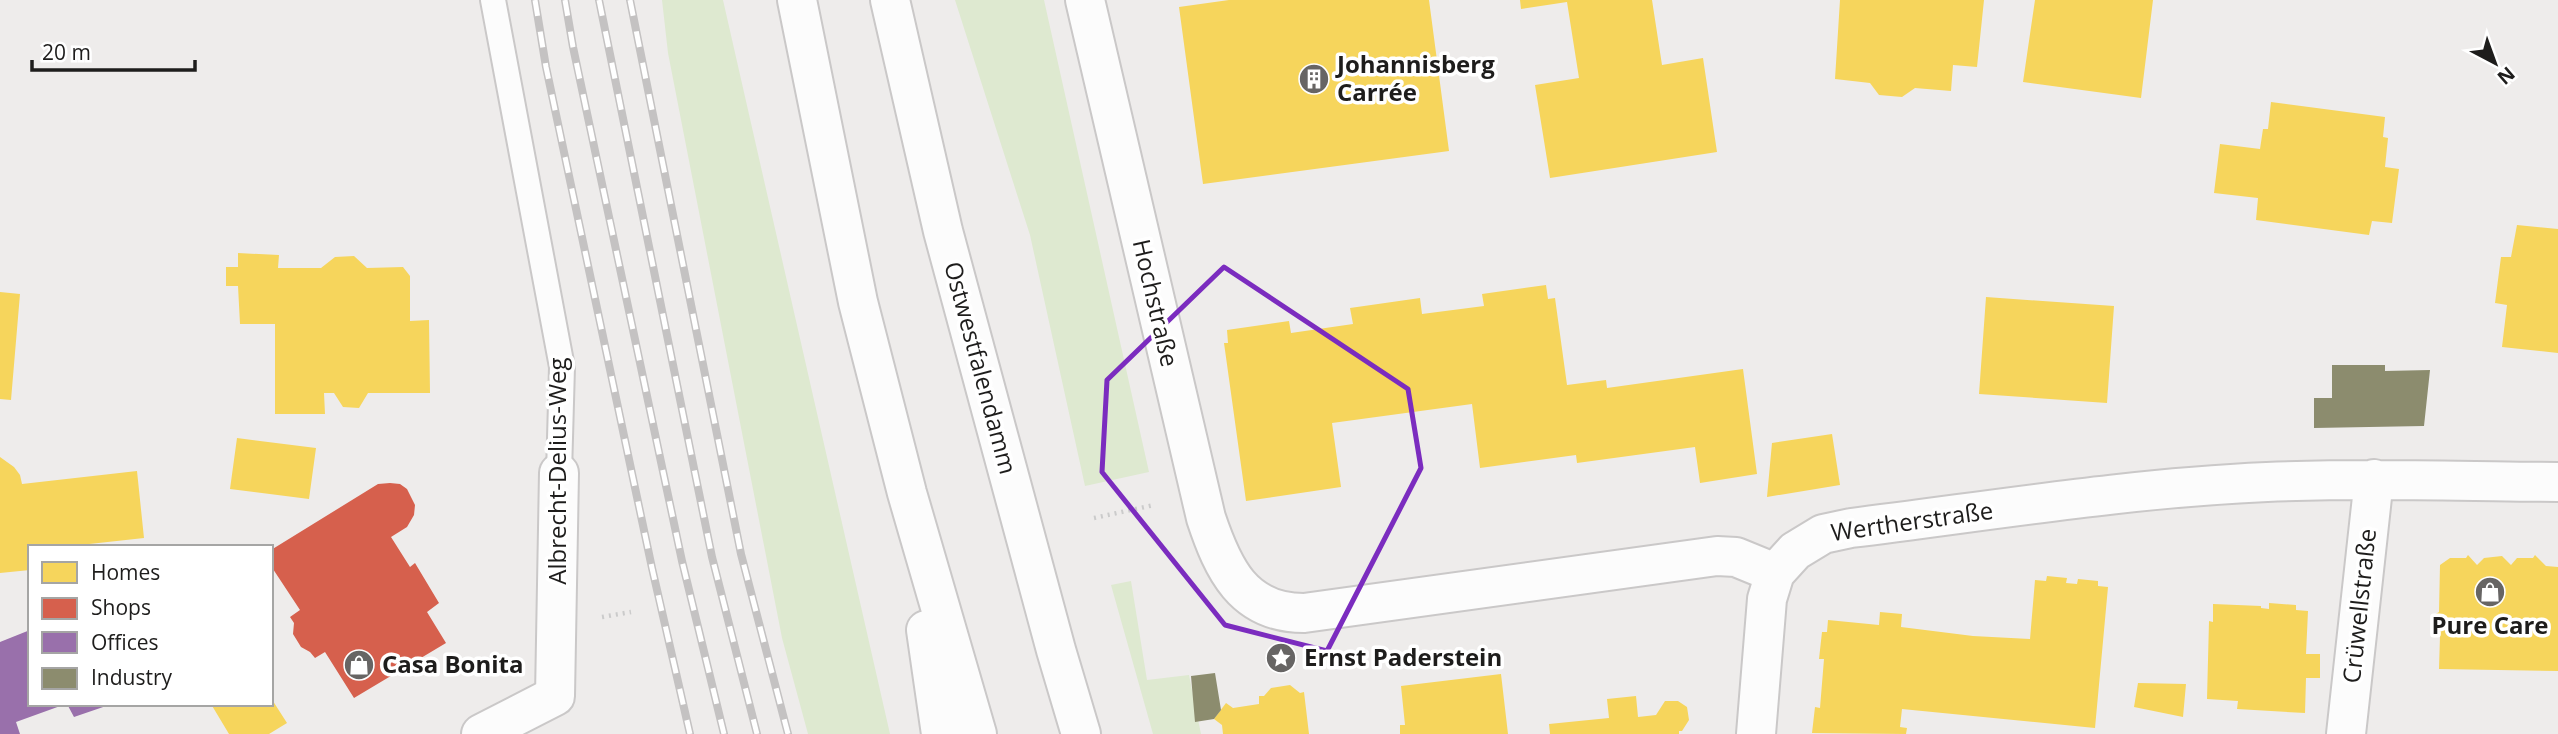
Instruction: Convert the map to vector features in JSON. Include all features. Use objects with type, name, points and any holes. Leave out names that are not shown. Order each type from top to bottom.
[{"type":"main road","points":[[797,0],[858,302],[907,493],[977,734]]},
{"type":"main road","name":"Ostwestfalendamm","points":[[890,0],[943,231],[1081,734]]},
{"type":"main road","name":"Hochstraße","points":[[1085,0],[1206,517],[1217,551],[1232,577],[1249,595],[1263,605],[1283,613],[1304,613],[1717,556],[1736,557],[1775,573]]},
{"type":"main road","name":"Albrecht-Delius-Weg","points":[[481,734],[555,696],[559,473]]},
{"type":"main road","name":"Wertherstraße","points":[[1775,573],[1796,551],[1822,534],[1851,528],[2130,493],[2265,482],[2374,479],[2558,482]]},
{"type":"main road","name":"Crüwellstraße","points":[[2346,734],[2374,479]]},
{"type":"main road","points":[[907,493],[941,734]]},
{"type":"main road","points":[[1756,734],[1768,599],[1775,573]]},
{"type":"lane","name":"Albrecht-Delius-Weg","points":[[493,0],[562,367],[559,473]]},
{"type":"path","points":[[1094,518],[1153,505]]},
{"type":"path","points":[[595,618],[631,612]]},
{"type":"highlighted area","points":[[1224,267],[1408,389],[1421,468],[1327,651],[1225,625],[1102,472],[1107,380]]},
{"type":"green space","points":[[662,0],[723,0],[890,734],[808,734],[782,638],[668,53]]},
{"type":"green space","points":[[955,0],[1044,0],[1149,472],[1085,486],[1030,235]]},
{"type":"green space","points":[[1131,581],[1147,680],[1189,675],[1201,734],[1153,734],[1111,585]]},
{"type":"building: Homes","name":"Johannisberg Carrée","points":[[1229,0],[1429,0],[1449,151],[1203,184],[1179,7]]},
{"type":"building: Homes","name":"Johannisberg Carrée","points":[[1520,0],[1652,0],[1662,65],[1703,58],[1717,152],[1550,178],[1535,85],[1579,78],[1567,2],[1521,9]]},
{"type":"building: Homes","points":[[1840,0],[1984,0],[1977,67],[1953,65],[1951,91],[1915,88],[1902,97],[1879,95],[1870,83],[1835,79]]},
{"type":"building: Homes","points":[[2035,0],[2153,0],[2141,98],[2023,82]]},
{"type":"building: Homes","points":[[2271,102],[2385,117],[2383,137],[2388,138],[2385,167],[2399,169],[2392,223],[2372,221],[2369,235],[2256,220],[2258,198],[2214,193],[2220,144],[2260,149],[2263,129],[2268,129]]},
{"type":"building: Homes","points":[[2517,225],[2558,229],[2558,353],[2502,347],[2507,305],[2495,303],[2501,257],[2511,257]]},
{"type":"building: Homes","points":[[238,253],[279,255],[278,268],[321,268],[335,257],[354,256],[367,268],[403,267],[410,276],[410,321],[429,320],[430,393],[368,393],[359,408],[343,407],[334,393],[324,393],[325,414],[275,414],[275,324],[240,324],[238,286],[226,286],[226,267],[238,267]]},
{"type":"building: Homes","points":[[1546,285],[1548,299],[1555,298],[1567,385],[1606,380],[1607,388],[1743,369],[1757,474],[1700,483],[1695,447],[1577,463],[1576,455],[1480,468],[1472,404],[1332,423],[1341,487],[1246,501],[1224,343],[1228,343],[1227,330],[1289,321],[1291,333],[1353,324],[1350,308],[1420,298],[1422,314],[1484,306],[1482,294]]},
{"type":"building: Homes","points":[[0,292],[20,294],[11,400],[0,399]]},
{"type":"building: Homes","points":[[1986,297],[2114,306],[2107,403],[1979,394]]},
{"type":"building: Homes","points":[[1832,434],[1840,485],[1767,497],[1772,443]]},
{"type":"building: Homes","points":[[237,438],[316,448],[309,499],[230,489]]},
{"type":"building: Homes","points":[[0,457],[14,467],[22,484],[137,471],[144,538],[80,545],[28,545],[28,570],[0,573]]},
{"type":"building: Homes","points":[[2468,555],[2477,565],[2484,558],[2502,556],[2511,565],[2517,558],[2533,558],[2535,555],[2546,566],[2558,567],[2558,671],[2439,669],[2440,636],[2431,630],[2431,617],[2439,612],[2440,565],[2450,558],[2466,558]]},
{"type":"building: Homes","points":[[2047,576],[2067,578],[2066,583],[2077,584],[2078,579],[2098,581],[2098,586],[2108,587],[2095,728],[1902,709],[1900,727],[1907,728],[1906,734],[1812,733],[1815,707],[1820,708],[1824,659],[1819,659],[1822,632],[1827,632],[1828,620],[1879,625],[1880,612],[1902,614],[1901,627],[1973,636],[2030,639],[2035,580],[2046,581]]},
{"type":"building: Homes","points":[[2269,603],[2296,605],[2296,610],[2308,611],[2306,654],[2320,654],[2320,678],[2306,678],[2305,713],[2237,709],[2238,701],[2207,699],[2209,621],[2213,622],[2213,604],[2261,606],[2269,609]]},
{"type":"building: Homes","points":[[1501,674],[1508,734],[1400,734],[1400,725],[1405,725],[1401,686]]},
{"type":"building: Homes","points":[[2138,683],[2186,684],[2183,717],[2134,707]]},
{"type":"building: Homes","points":[[1290,685],[1300,693],[1304,692],[1309,734],[1223,734],[1222,725],[1214,719],[1226,703],[1233,708],[1259,704],[1259,696],[1264,696],[1271,688]]},
{"type":"building: Homes","points":[[1636,696],[1638,717],[1656,715],[1665,701],[1678,701],[1687,707],[1689,720],[1679,734],[1550,734],[1549,724],[1609,718],[1607,699]]},
{"type":"building: Homes","points":[[273,701],[287,723],[269,734],[229,734],[212,706],[273,706]]},
{"type":"building: Shops","points":[[378,484],[400,484],[407,489],[415,505],[414,515],[407,527],[391,537],[410,567],[415,563],[439,603],[427,612],[446,643],[354,698],[325,652],[315,658],[301,647],[293,634],[294,623],[290,617],[300,610],[273,569],[273,549]]},
{"type":"building: Offices","points":[[28,631],[28,706],[60,706],[16,722],[20,734],[0,734],[0,642]]},
{"type":"building: Offices","points":[[68,706],[106,706],[74,717]]},
{"type":"building: Industry","points":[[2332,365],[2385,365],[2385,371],[2430,370],[2424,426],[2314,428],[2314,398],[2332,398]]},
{"type":"building: Industry","points":[[1215,673],[1221,710],[1214,719],[1195,722],[1191,676]]},
{"type":"railway","points":[[535,0],[546,67],[652,568],[690,734]]},
{"type":"railway","points":[[565,0],[682,561],[724,734]]},
{"type":"railway","points":[[599,0],[712,557],[757,734]]},
{"type":"railway","points":[[630,0],[741,554],[788,734]]},
{"type":"place","name":"Johannisberg Carrée","points":[[1314,79]]},
{"type":"place","name":"Pure Care","points":[[2490,592]]},
{"type":"place","name":"Ernst Paderstein","points":[[1281,658]]},
{"type":"place","name":"Casa Bonita","points":[[359,665]]}]
